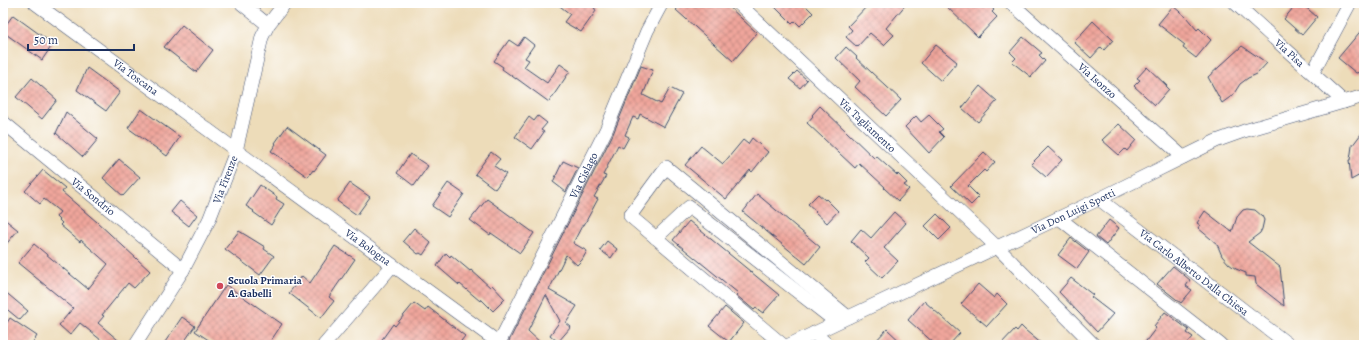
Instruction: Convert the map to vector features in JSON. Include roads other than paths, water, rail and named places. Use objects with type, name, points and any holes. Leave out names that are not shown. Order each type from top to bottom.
[{"type":"street","name":"Via Toscana","points":[[35,3],[236,151]]},
{"type":"street","points":[[241,3],[268,25]]},
{"type":"street","name":"Via Firenze","points":[[134,345],[183,270],[209,220],[236,151],[260,43],[268,25],[285,3]]},
{"type":"street","name":"Via Cislago","points":[[499,344],[606,130],[650,25],[662,3]]},
{"type":"street","name":"Via Tagliamento","points":[[738,3],[997,246],[1094,345]]},
{"type":"street","name":"Via Isonzo","points":[[1011,3],[1183,157]]},
{"type":"street","name":"Via Pisa","points":[[1235,3],[1313,72],[1344,102]]},
{"type":"street","points":[[1313,72],[1350,3]]},
{"type":"street","name":"Via Don Luigi Spotti","points":[[789,345],[1099,199],[1216,141],[1244,130],[1364,96]]},
{"type":"street","name":"Via Sondrio","points":[[3,122],[183,270]]},
{"type":"street","name":"Via Bologna","points":[[236,151],[499,344]]},
{"type":"street","points":[[783,345],[630,216],[666,167],[848,317]]},
{"type":"street","name":"Via Carlo Alberto Dalla Chiesa","points":[[1099,199],[1289,345]]},
{"type":"street","points":[[656,238],[689,207],[836,322]]},
{"type":"street","points":[[1059,218],[1221,345]]},
{"type":"street","points":[[324,345],[392,266]]},
{"type":"street","points":[[814,333],[828,345]]},
{"type":"place","name":"Scuola Primaria A. Gabelli","points":[[220,286]]}]
